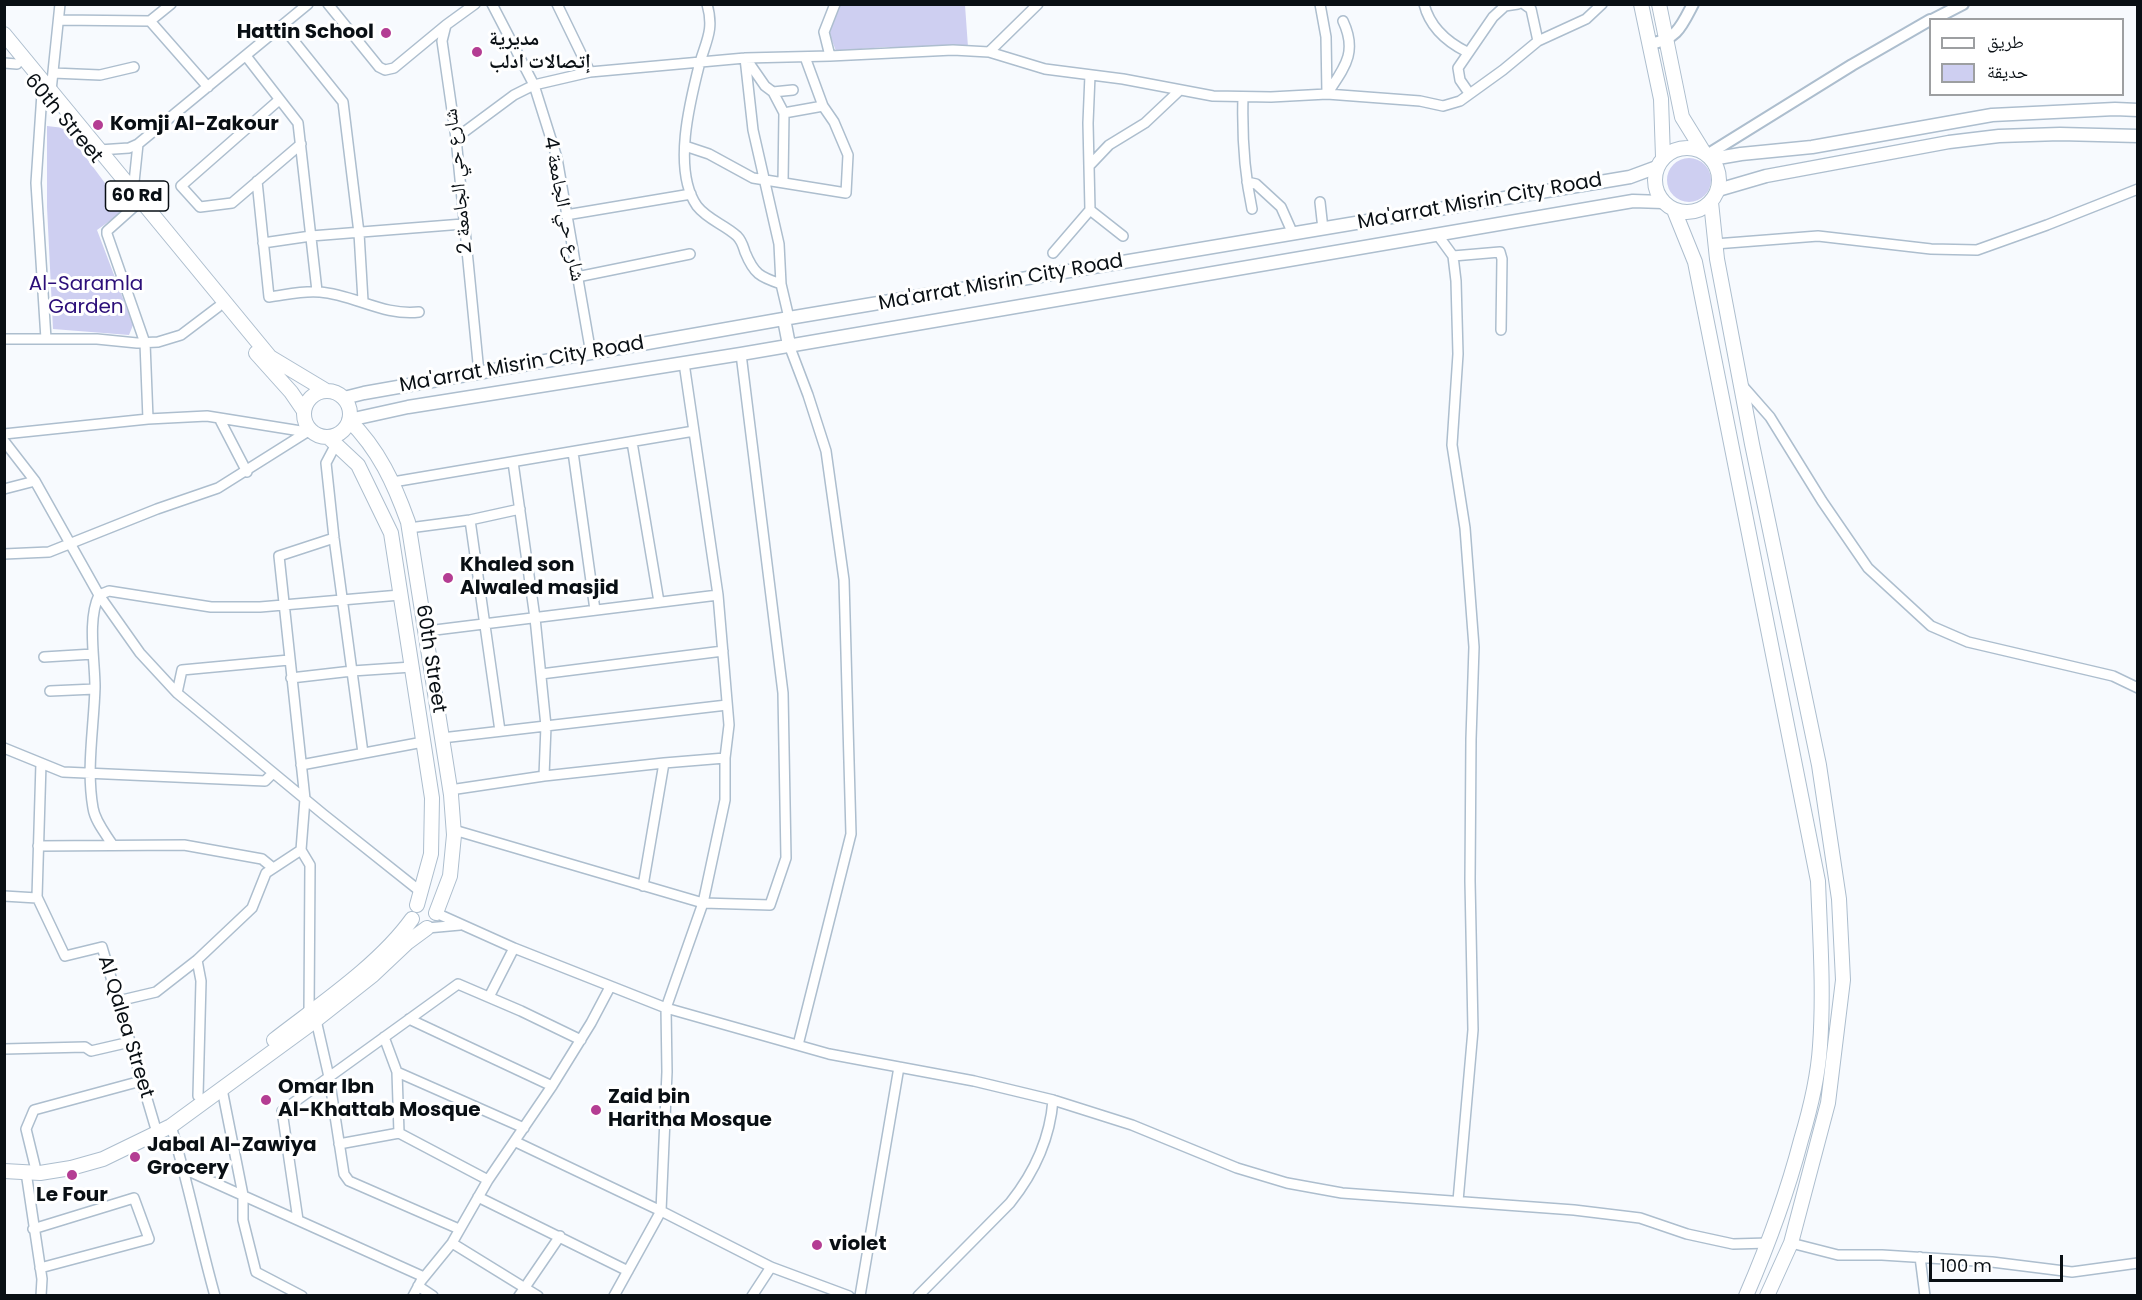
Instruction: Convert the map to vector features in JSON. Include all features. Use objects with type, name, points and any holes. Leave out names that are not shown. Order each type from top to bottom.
[{"type":"main road","points":[[1641,4],[1661,99],[1660,162],[1655,185],[1669,206],[1695,262],[1818,881],[1822,978],[1820,1048],[1812,1102],[1789,1185],[1769,1243],[1746,1296]]},
{"type":"main road","points":[[1659,4],[1682,117],[1719,172],[1715,196],[1715,244],[1740,384],[1819,765],[1839,899],[1843,980],[1828,1103],[1791,1243],[1767,1296]]},
{"type":"main road","name":"60th Street","points":[[4,34],[46,92],[219,307],[291,392],[303,411]]},
{"type":"main road","name":"60th Street","points":[[4,48],[11,64],[46,92],[99,150],[134,199],[270,357],[325,390]]},
{"type":"main road","points":[[1660,162],[1672,150],[1683,147],[1694,148],[1707,155],[1741,154],[1812,147],[1992,115],[2115,108],[2138,110]]},
{"type":"main road","points":[[1669,206],[1684,212],[1694,212],[1703,208],[1715,196],[1766,176],[1949,142],[1999,136],[2060,134],[2138,136]]},
{"type":"main road","name":"Ma'arrat Misrin City Road","points":[[344,398],[786,319],[1630,177],[1660,162]]},
{"type":"main road","name":"Ma'arrat Misrin City Road","points":[[349,420],[408,407],[741,354],[1633,201],[1669,206]]},
{"type":"main road","points":[[786,319],[789,345]]},
{"type":"main road","points":[[325,390],[333,391],[344,398],[350,409],[349,420],[342,431],[323,437],[307,426],[303,411],[311,397],[325,390]]},
{"type":"main road","name":"60th Street","points":[[349,420],[365,436],[393,482],[409,528],[450,790],[454,830],[450,876],[436,913]]},
{"type":"main road","name":"60th Street","points":[[323,437],[358,465],[391,533],[432,798],[431,854],[419,899]]},
{"type":"main road","points":[[358,465],[376,453]]},
{"type":"main road","points":[[4,1171],[30,1169],[82,1157],[155,1126],[373,975],[408,942],[427,928],[434,922],[436,913],[431,905],[419,899],[411,914],[412,919],[418,926],[427,928]]},
{"type":"main road","points":[[4,1164],[40,1173],[71,1168],[103,1159],[171,1126],[222,1089],[312,1016],[378,958],[402,934],[412,919]]},
{"type":"street","points":[[46,339],[36,183],[46,92],[53,74],[59,21],[60,5],[56,4]]},
{"type":"street","points":[[59,21],[150,21],[171,4]]},
{"type":"street","points":[[99,150],[129,148],[138,144],[308,4]]},
{"type":"street","points":[[328,4],[379,67],[385,70],[394,68],[475,4]]},
{"type":"street","name":"شارع حي الجامعة 4","points":[[492,4],[534,85],[557,158],[591,354]]},
{"type":"street","points":[[557,4],[590,72]]},
{"type":"street","points":[[707,4],[711,26],[700,62],[685,146],[687,178],[691,194],[708,217],[740,240],[756,273],[781,284]]},
{"type":"street","points":[[830,57],[824,32],[835,4]]},
{"type":"street","points":[[989,52],[1038,4]]},
{"type":"street","points":[[1320,4],[1326,37],[1327,94]]},
{"type":"street","points":[[1424,4],[1434,26],[1443,37],[1467,52]]},
{"type":"street","points":[[1469,93],[1460,80],[1458,68],[1492,17],[1505,6],[1518,4]]},
{"type":"street","points":[[1524,4],[1531,9],[1538,41]]},
{"type":"street","points":[[456,138],[514,95],[534,85],[590,72],[745,58],[830,57],[953,50],[989,52],[1045,69],[1213,96],[1271,98],[1327,94],[1420,101],[1443,106],[1460,101],[1538,41],[1586,19],[1602,4]]},
{"type":"street","points":[[1650,44],[1666,39],[1679,30],[1693,4]]},
{"type":"street","points":[[1935,18],[1963,4]]},
{"type":"street","points":[[150,21],[208,87]]},
{"type":"street","points":[[1327,94],[1349,55],[1350,40],[1343,21]]},
{"type":"street","points":[[1707,155],[1861,60],[1929,21]]},
{"type":"street","name":"شارع حي الجامعة 2","points":[[446,25],[442,41],[443,58],[456,138],[479,374]]},
{"type":"street","points":[[282,26],[343,102],[359,233],[363,301]]},
{"type":"street","points":[[246,56],[298,123],[317,291]]},
{"type":"street","points":[[685,146],[709,153],[747,176],[846,193],[848,155],[834,122],[823,106],[805,57]]},
{"type":"street","points":[[745,58],[769,89],[784,114],[783,182]]},
{"type":"street","points":[[745,58],[753,130],[780,250],[781,284],[786,319]]},
{"type":"street","points":[[53,74],[100,75],[134,68]]},
{"type":"street","points":[[1053,253],[1090,210],[1088,123],[1090,75]]},
{"type":"street","points":[[748,96],[769,89],[793,90]]},
{"type":"street","points":[[1090,165],[1109,145],[1145,123],[1180,90]]},
{"type":"street","points":[[1243,97],[1247,182],[1252,209]]},
{"type":"street","points":[[279,100],[181,186],[200,207],[232,203],[301,144]]},
{"type":"street","points":[[784,114],[823,106]]},
{"type":"street","points":[[138,144],[134,199],[107,231],[107,234],[145,343],[148,419]]},
{"type":"street","points":[[257,181],[269,297],[317,291],[363,301],[389,312],[419,312]]},
{"type":"street","points":[[1247,182],[1256,184],[1281,207],[1293,234]]},
{"type":"street","points":[[1715,244],[1818,236],[1931,249],[1977,250],[2138,189]]},
{"type":"street","points":[[566,215],[691,194]]},
{"type":"street","points":[[1320,202],[1323,229]]},
{"type":"street","points":[[1090,210],[1123,236]]},
{"type":"street","points":[[262,243],[310,236],[464,224]]},
{"type":"street","points":[[1437,234],[1453,256],[1456,281],[1458,354],[1452,445],[1465,528],[1474,647],[1470,869],[1473,1030],[1458,1201]]},
{"type":"street","points":[[1453,256],[1500,252],[1502,259],[1502,330]]},
{"type":"street","points":[[577,277],[690,254]]},
{"type":"street","points":[[4,339],[97,339],[158,342],[181,335],[219,307]]},
{"type":"street","points":[[789,345],[826,451],[844,580],[851,834],[798,1045]]},
{"type":"street","points":[[454,830],[703,903],[770,905],[786,858],[783,693],[741,354]]},
{"type":"street","points":[[614,1296],[662,1211],[666,1008],[703,903],[725,800],[725,758],[729,725],[718,595],[684,363]]},
{"type":"street","points":[[1740,384],[1770,417],[1822,501],[1868,568],[1931,626],[1968,642],[2113,676],[2138,688]]},
{"type":"street","points":[[4,434],[148,419],[207,416],[323,437]]},
{"type":"street","points":[[219,418],[246,472]]},
{"type":"street","points":[[393,482],[694,431]]},
{"type":"street","points":[[4,554],[49,552],[157,509],[218,488],[246,472],[323,437]]},
{"type":"street","points":[[323,437],[363,753]]},
{"type":"street","points":[[4,441],[35,481],[99,595],[140,654],[177,693],[419,899]]},
{"type":"street","points":[[632,442],[659,602]]},
{"type":"street","points":[[573,452],[595,610]]},
{"type":"street","points":[[513,462],[541,674],[546,726],[544,776]]},
{"type":"street","points":[[4,489],[35,481]]},
{"type":"street","points":[[409,528],[470,520],[520,509]]},
{"type":"street","points":[[470,520],[500,731]]},
{"type":"street","points":[[334,538],[279,556],[305,800],[302,850],[310,865],[312,1016],[330,1077],[344,1174],[349,1181],[459,1229]]},
{"type":"street","points":[[112,844],[93,810],[91,772],[95,689],[93,654],[95,602],[99,595],[109,591],[211,607],[260,607],[400,595]]},
{"type":"street","points":[[426,631],[718,595]]},
{"type":"street","points":[[541,674],[723,651]]},
{"type":"street","points":[[44,657],[93,654]]},
{"type":"street","points":[[177,693],[182,670],[289,660]]},
{"type":"street","points":[[291,678],[412,667]]},
{"type":"street","points":[[50,691],[95,689]]},
{"type":"street","points":[[442,738],[727,705]]},
{"type":"street","points":[[301,765],[423,742]]},
{"type":"street","points":[[4,748],[63,772],[265,781],[273,773]]},
{"type":"street","points":[[450,790],[544,776],[725,758]]},
{"type":"street","name":"Al Qalea Street","points":[[42,763],[37,898],[64,956],[102,947],[155,1126]]},
{"type":"street","points":[[643,886],[664,763]]},
{"type":"street","points":[[38,846],[184,845],[262,859],[273,868]]},
{"type":"street","points":[[118,1000],[156,992],[196,960],[252,908],[266,873],[302,850]]},
{"type":"street","points":[[4,897],[37,898]]},
{"type":"street","points":[[436,913],[514,948],[666,1008],[829,1054],[974,1081],[1053,1100],[1132,1125],[1237,1168],[1287,1183],[1342,1193],[1574,1210],[1640,1218],[1687,1234],[1733,1244],[1769,1243]]},
{"type":"street","points":[[427,928],[460,925]]},
{"type":"street","points":[[489,997],[514,948]]},
{"type":"street","points":[[196,960],[201,981],[198,1096]]},
{"type":"street","points":[[298,1220],[282,1111],[458,984],[581,1040]]},
{"type":"street","points":[[413,1296],[424,1277],[452,1243],[488,1180],[516,1142],[581,1040],[610,987]]},
{"type":"street","points":[[409,1019],[552,1086]]},
{"type":"street","points":[[384,1037],[397,1071],[399,1133]]},
{"type":"street","points":[[4,1049],[85,1047],[91,1051],[130,1042]]},
{"type":"street","points":[[860,1296],[900,1067]]},
{"type":"street","points":[[397,1071],[524,1128]]},
{"type":"street","points":[[41,1296],[40,1268],[33,1228],[26,1129],[34,1110],[141,1081]]},
{"type":"street","points":[[222,1089],[243,1195],[243,1220],[256,1272],[302,1296]]},
{"type":"street","points":[[918,1296],[1010,1203],[1019,1191],[1043,1147],[1051,1120],[1053,1100]]},
{"type":"street","points":[[171,1126],[184,1169],[200,1245],[215,1296]]},
{"type":"street","points":[[339,1144],[399,1133],[488,1180]]},
{"type":"street","points":[[516,1142],[662,1211],[771,1267],[849,1296]]},
{"type":"street","points":[[184,1169],[424,1277]]},
{"type":"street","points":[[478,1197],[628,1271]]},
{"type":"street","points":[[33,1228],[134,1198],[149,1239],[40,1268]]},
{"type":"street","points":[[521,1291],[560,1236]]},
{"type":"street","points":[[452,1243],[521,1291],[538,1296]]},
{"type":"street","points":[[1791,1243],[1839,1256],[1920,1257],[2002,1263],[2072,1272],[2138,1263]]},
{"type":"street","points":[[1920,1257],[1925,1296]]},
{"type":"street","points":[[752,1296],[771,1267]]},
{"type":"street","points":[[418,1286],[433,1296]]},
{"type":"green space","points":[[840,5],[965,5],[968,47],[886,47],[836,51],[829,33]]},
{"type":"green space","name":"Al-Saramla Garden","points":[[47,126],[64,128],[125,210],[97,230],[133,325],[129,335],[53,329],[47,207]]},
{"type":"green space","points":[[1689,158],[1705,164],[1711,180],[1705,196],[1689,202],[1673,196],[1667,180],[1673,164]]},
{"type":"place","name":"Hattin School","points":[[386,33]]},
{"type":"place","name":"مديرية إتصالات ادلب","points":[[477,52]]},
{"type":"place","name":"Komji Al-Zakour","points":[[98,125]]},
{"type":"place","name":"Khaled son Alwaled masjid","points":[[448,578]]},
{"type":"place","name":"Omar Ibn Al-Khattab Mosque","points":[[266,1100]]},
{"type":"place","name":"Zaid bin Haritha Mosque","points":[[596,1110]]},
{"type":"place","name":"Jabal Al-Zawiya Grocery","points":[[135,1157]]},
{"type":"place","name":"Le Four","points":[[72,1175]]},
{"type":"place","name":"violet","points":[[817,1245]]}]
